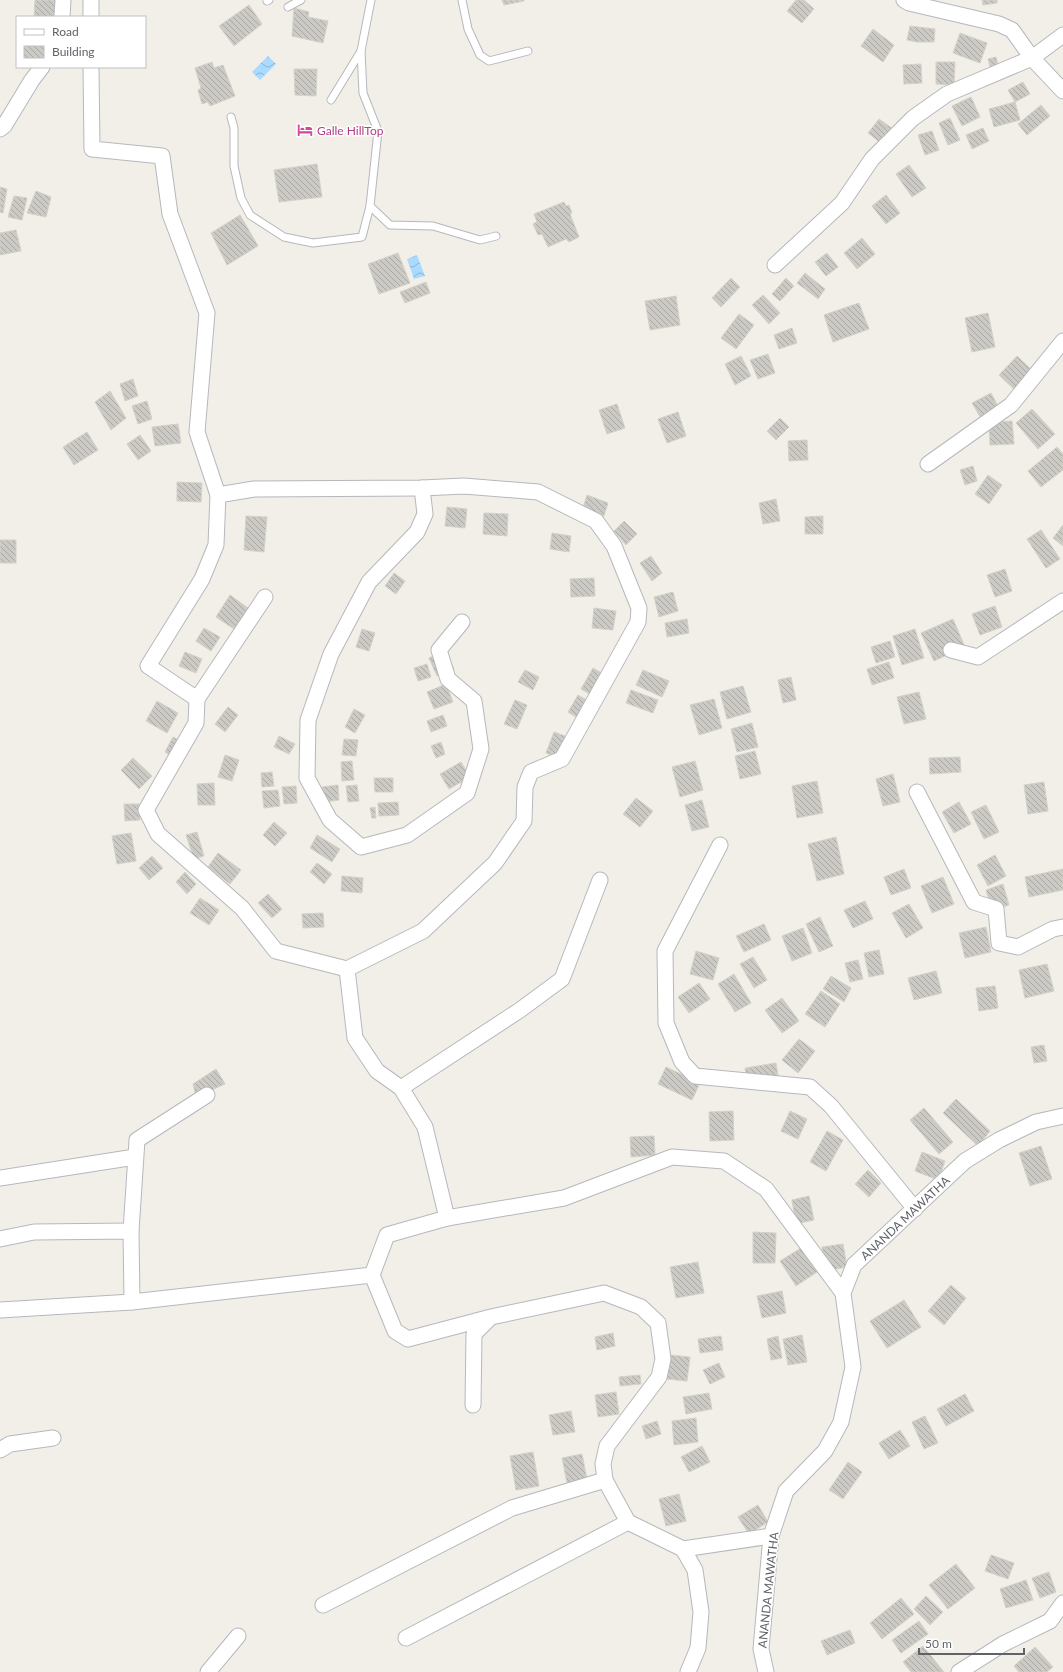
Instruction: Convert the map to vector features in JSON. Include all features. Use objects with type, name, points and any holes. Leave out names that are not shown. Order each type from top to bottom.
[{"type":"street","points":[[62,16],[63,0]]},
{"type":"street","points":[[91,0],[91,16]]},
{"type":"street","points":[[904,0],[909,3],[999,24],[1012,30],[1032,58],[1063,91]]},
{"type":"street","points":[[775,265],[842,203],[872,160],[913,118],[947,94],[1032,58],[1063,35]]},
{"type":"street","points":[[0,129],[4,126],[32,80],[41,68]]},
{"type":"street","points":[[91,68],[92,149],[162,156],[170,214],[207,313],[197,432],[218,495],[216,545],[202,579],[148,666],[197,699]]},
{"type":"street","points":[[928,464],[1011,405],[1063,341]]},
{"type":"street","points":[[218,495],[254,489],[422,488],[464,486],[538,492],[596,521],[614,546],[639,608],[638,622],[562,759],[531,772],[525,787],[524,821],[495,863],[423,931],[347,969],[276,951],[242,908],[158,834],[146,810],[196,723],[197,699],[265,597]]},
{"type":"street","points":[[422,488],[425,514],[417,532],[369,582],[331,654],[308,720],[307,778],[330,820],[362,847],[407,835],[467,793],[481,749],[474,701],[448,679],[439,650],[462,622]]},
{"type":"street","points":[[951,650],[978,658],[1063,601]]},
{"type":"street","points":[[917,792],[974,902],[996,909],[999,943],[1018,948],[1053,929],[1063,928]]},
{"type":"street","points":[[720,845],[665,951],[666,1023],[682,1062],[695,1076],[810,1087],[831,1106],[915,1209]]},
{"type":"street","points":[[401,1088],[520,1010],[562,979],[600,880]]},
{"type":"street","points":[[347,969],[355,1038],[377,1071],[401,1088],[425,1127],[447,1218]]},
{"type":"street","points":[[132,1302],[131,1231],[137,1140],[207,1095]]},
{"type":"street","name":"ANANDA MAWATHA","points":[[766,1672],[761,1649],[771,1536],[786,1491],[825,1451],[841,1422],[853,1367],[843,1293],[854,1266],[965,1161],[999,1140],[1036,1122],[1063,1116]]},
{"type":"street","points":[[0,1178],[136,1157]]},
{"type":"street","points":[[688,1672],[698,1648],[701,1612],[695,1570],[683,1549],[628,1522],[605,1480],[603,1464],[607,1446],[659,1377],[663,1359],[658,1323],[641,1307],[604,1293],[491,1317],[408,1339],[395,1331],[372,1275],[387,1235],[447,1218],[564,1198],[672,1157],[724,1161],[766,1189],[843,1293]]},
{"type":"street","points":[[0,1239],[34,1232],[131,1231]]},
{"type":"street","points":[[0,1310],[132,1302],[372,1275]]},
{"type":"street","points":[[473,1405],[474,1334],[491,1317]]},
{"type":"street","points":[[0,1450],[10,1444],[53,1438]]},
{"type":"street","points":[[323,1605],[512,1508],[605,1480]]},
{"type":"street","points":[[406,1638],[628,1522]]},
{"type":"street","points":[[683,1549],[771,1536]]},
{"type":"street","points":[[959,1672],[1003,1644],[1050,1621],[1063,1603]]},
{"type":"street","points":[[208,1672],[238,1636]]},
{"type":"lane","points":[[288,7],[301,0]]},
{"type":"lane","points":[[231,117],[234,128],[234,166],[241,198],[250,215],[284,236],[313,242],[362,238],[370,206],[378,131],[363,93],[361,51],[371,0]]},
{"type":"lane","points":[[462,0],[468,29],[480,55],[489,61],[528,51]]},
{"type":"lane","points":[[331,100],[361,51]]},
{"type":"lane","points":[[370,206],[390,225],[433,226],[480,240],[496,236]]},
{"type":"water","points":[[268,56],[276,64],[260,80],[252,72]]},
{"type":"water","points":[[417,255],[425,276],[414,279],[407,259]]},
{"type":"building","points":[[35,0],[56,0],[54,16],[34,16]]},
{"type":"building","points":[[502,0],[524,0],[524,1],[504,5]]},
{"type":"building","points":[[796,0],[804,0],[814,9],[802,23],[787,11]]},
{"type":"building","points":[[982,0],[997,0],[997,3],[983,5]]},
{"type":"building","points":[[249,5],[262,24],[234,46],[219,26]]},
{"type":"building","points":[[294,8],[309,12],[308,17],[328,21],[323,43],[292,36]]},
{"type":"building","points":[[910,26],[935,29],[934,42],[917,42],[907,40]]},
{"type":"building","points":[[873,29],[894,45],[883,62],[861,46]]},
{"type":"building","points":[[960,33],[987,43],[980,63],[953,53]]},
{"type":"building","points":[[996,57],[1000,73],[992,75],[988,59]]},
{"type":"building","points":[[212,62],[214,68],[223,65],[235,96],[210,106],[208,102],[202,104],[198,90],[201,88],[195,68]]},
{"type":"building","points":[[936,62],[955,62],[954,85],[936,84]]},
{"type":"building","points":[[921,64],[922,83],[904,84],[903,65]]},
{"type":"building","points":[[294,69],[317,69],[316,96],[295,95]]},
{"type":"building","points":[[1023,82],[1030,94],[1015,102],[1008,90]]},
{"type":"building","points":[[971,97],[980,117],[962,126],[952,106]]},
{"type":"building","points":[[1015,102],[1020,120],[994,127],[989,109]]},
{"type":"building","points":[[1041,105],[1050,116],[1027,135],[1018,124]]},
{"type":"building","points":[[950,118],[960,140],[948,145],[939,123]]},
{"type":"building","points":[[879,119],[893,129],[882,144],[868,133]]},
{"type":"building","points":[[983,128],[989,141],[972,149],[966,135]]},
{"type":"building","points":[[932,131],[939,150],[925,155],[918,135]]},
{"type":"building","points":[[317,164],[322,197],[279,202],[274,170]]},
{"type":"building","points":[[909,165],[926,188],[912,197],[896,174]]},
{"type":"building","points":[[0,187],[7,189],[3,213],[0,212]]},
{"type":"building","points":[[36,191],[51,197],[46,217],[27,213]]},
{"type":"building","points":[[886,195],[900,213],[886,224],[872,206]]},
{"type":"building","points":[[14,196],[27,198],[22,220],[8,217]]},
{"type":"building","points":[[564,202],[566,206],[569,205],[572,213],[570,214],[579,237],[569,242],[566,239],[548,247],[542,234],[538,235],[533,224],[537,222],[534,214]]},
{"type":"building","points":[[240,215],[258,246],[227,265],[211,233]]},
{"type":"building","points":[[16,230],[21,251],[0,255],[0,233]]},
{"type":"building","points":[[862,238],[875,254],[857,269],[844,253]]},
{"type":"building","points":[[398,253],[410,283],[379,294],[368,264]]},
{"type":"building","points":[[827,253],[838,267],[826,276],[815,262]]},
{"type":"building","points":[[805,273],[825,289],[818,299],[797,283]]},
{"type":"building","points":[[731,278],[740,287],[721,307],[712,298]]},
{"type":"building","points":[[786,278],[794,286],[780,301],[772,294]]},
{"type":"building","points":[[426,282],[430,293],[405,303],[400,292]]},
{"type":"building","points":[[763,295],[780,313],[769,324],[752,305]]},
{"type":"building","points":[[676,296],[680,325],[650,330],[645,301]]},
{"type":"building","points":[[859,303],[869,329],[833,342],[824,315]]},
{"type":"building","points":[[988,313],[995,347],[972,352],[965,318]]},
{"type":"building","points":[[739,314],[754,325],[736,349],[721,338]]},
{"type":"building","points":[[792,328],[797,343],[779,349],[774,335]]},
{"type":"building","points":[[768,354],[775,373],[758,379],[750,360]]},
{"type":"building","points":[[741,356],[751,376],[735,385],[725,364]]},
{"type":"building","points":[[1017,356],[1035,373],[1017,392],[999,375]]},
{"type":"building","points":[[133,379],[138,396],[125,401],[120,384]]},
{"type":"building","points":[[110,391],[126,418],[111,430],[95,402]]},
{"type":"building","points":[[991,393],[1000,410],[982,420],[972,403]]},
{"type":"building","points":[[147,401],[152,419],[138,424],[132,406]]},
{"type":"building","points":[[617,404],[625,428],[607,434],[599,410]]},
{"type":"building","points":[[1032,409],[1055,434],[1038,449],[1016,423]]},
{"type":"building","points":[[678,412],[686,436],[667,443],[658,419]]},
{"type":"building","points":[[780,418],[789,427],[776,440],[767,431]]},
{"type":"building","points":[[1012,421],[1014,444],[990,445],[989,423]]},
{"type":"building","points":[[178,424],[181,443],[155,446],[152,427]]},
{"type":"building","points":[[87,432],[98,450],[74,465],[63,447]]},
{"type":"building","points":[[140,435],[151,451],[138,460],[127,444]]},
{"type":"building","points":[[807,440],[808,460],[789,461],[788,441]]},
{"type":"building","points":[[1057,447],[1063,454],[1063,470],[1041,487],[1028,471]]},
{"type":"building","points":[[973,466],[977,481],[965,485],[960,470]]},
{"type":"building","points":[[988,475],[1002,485],[989,504],[975,494]]},
{"type":"building","points":[[177,482],[202,483],[201,502],[177,501]]},
{"type":"building","points":[[587,495],[608,503],[604,516],[583,508]]},
{"type":"building","points":[[776,499],[780,521],[763,524],[759,503]]},
{"type":"building","points":[[447,507],[467,509],[465,528],[445,526]]},
{"type":"building","points":[[484,513],[508,514],[507,536],[483,534]]},
{"type":"building","points":[[246,516],[267,517],[264,552],[244,550]]},
{"type":"building","points":[[823,516],[823,534],[805,534],[805,517]]},
{"type":"building","points":[[624,521],[637,534],[626,545],[614,531]]},
{"type":"building","points":[[1063,525],[1063,546],[1053,538]]},
{"type":"building","points":[[1041,530],[1060,559],[1046,568],[1027,539]]},
{"type":"building","points":[[552,533],[571,536],[569,552],[550,549]]},
{"type":"building","points":[[0,540],[16,540],[16,563],[0,563]]},
{"type":"building","points":[[651,556],[662,573],[652,581],[640,563]]},
{"type":"building","points":[[1005,569],[1012,591],[995,597],[987,575]]},
{"type":"building","points":[[394,573],[405,581],[396,594],[385,586]]},
{"type":"building","points":[[594,578],[595,596],[571,597],[570,579]]},
{"type":"building","points":[[673,592],[678,611],[659,617],[654,597]]},
{"type":"building","points":[[230,595],[248,608],[234,629],[216,617]]},
{"type":"building","points":[[995,606],[1002,627],[980,635],[972,614]]},
{"type":"building","points":[[594,608],[616,611],[613,630],[592,628]]},
{"type":"building","points":[[687,619],[689,633],[667,637],[665,623]]},
{"type":"building","points":[[953,619],[965,647],[934,661],[921,633]]},
{"type":"building","points":[[204,628],[220,637],[211,651],[196,641]]},
{"type":"building","points":[[362,629],[375,633],[369,651],[356,647]]},
{"type":"building","points":[[915,629],[924,658],[902,665],[893,636]]},
{"type":"building","points":[[890,641],[895,657],[876,663],[871,647]]},
{"type":"building","points":[[445,650],[454,669],[437,676],[429,658]]},
{"type":"building","points":[[185,652],[202,659],[196,673],[179,666]]},
{"type":"building","points":[[889,662],[894,678],[872,685],[867,669]]},
{"type":"building","points":[[427,664],[431,677],[418,681],[414,668]]},
{"type":"building","points":[[593,668],[605,675],[593,696],[581,689]]},
{"type":"building","points":[[525,670],[539,677],[533,690],[518,682]]},
{"type":"building","points":[[643,670],[669,681],[662,697],[636,685]]},
{"type":"building","points":[[791,677],[796,700],[783,703],[778,680]]},
{"type":"building","points":[[446,684],[453,702],[434,709],[427,692]]},
{"type":"building","points":[[743,686],[751,712],[727,719],[720,692]]},
{"type":"building","points":[[631,690],[658,700],[653,713],[626,703]]},
{"type":"building","points":[[919,692],[926,719],[904,724],[897,697]]},
{"type":"building","points":[[578,695],[590,702],[579,719],[568,712]]},
{"type":"building","points":[[714,699],[722,728],[699,735],[690,705]]},
{"type":"building","points":[[515,700],[527,705],[517,729],[504,724]]},
{"type":"building","points":[[157,701],[178,713],[167,733],[146,721]]},
{"type":"building","points":[[228,707],[238,715],[225,732],[215,724]]},
{"type":"building","points":[[354,709],[365,715],[355,733],[345,727]]},
{"type":"building","points":[[443,715],[447,726],[431,732],[427,721]]},
{"type":"building","points":[[752,723],[758,747],[737,752],[731,729]]},
{"type":"building","points":[[554,732],[565,736],[557,757],[546,753]]},
{"type":"building","points":[[279,736],[295,744],[289,754],[274,747]]},
{"type":"building","points":[[173,737],[186,744],[178,760],[165,752]]},
{"type":"building","points":[[344,739],[358,740],[356,756],[342,755]]},
{"type":"building","points":[[441,742],[445,754],[436,758],[431,746]]},
{"type":"building","points":[[755,751],[761,774],[740,779],[735,756]]},
{"type":"building","points":[[225,755],[239,760],[232,781],[218,777]]},
{"type":"building","points":[[960,757],[961,772],[930,774],[929,758]]},
{"type":"building","points":[[133,758],[152,776],[139,789],[121,770]]},
{"type":"building","points":[[352,761],[354,780],[342,781],[341,762]]},
{"type":"building","points":[[695,761],[703,790],[680,797],[672,767]]},
{"type":"building","points":[[461,762],[470,777],[449,789],[440,774]]},
{"type":"building","points":[[272,772],[274,786],[262,787],[261,773]]},
{"type":"building","points":[[893,774],[900,802],[883,806],[876,779]]},
{"type":"building","points":[[374,778],[393,778],[393,792],[375,792]]},
{"type":"building","points":[[817,781],[823,813],[797,818],[792,786]]},
{"type":"building","points":[[1044,782],[1048,811],[1028,814],[1024,785]]},
{"type":"building","points":[[214,783],[215,805],[198,805],[197,784]]},
{"type":"building","points":[[338,785],[339,800],[324,802],[322,787]]},
{"type":"building","points":[[357,785],[359,801],[348,802],[346,786]]},
{"type":"building","points":[[296,786],[297,803],[284,804],[282,787]]},
{"type":"building","points":[[278,790],[280,806],[264,808],[262,791]]},
{"type":"building","points":[[636,798],[653,811],[640,827],[623,814]]},
{"type":"building","points":[[702,800],[709,827],[692,831],[685,805]]},
{"type":"building","points":[[398,802],[399,815],[379,816],[378,803]]},
{"type":"building","points":[[959,802],[971,824],[954,833],[942,812]]},
{"type":"building","points":[[124,804],[139,804],[140,820],[125,821]]},
{"type":"building","points":[[986,805],[999,832],[984,839],[971,812]]},
{"type":"building","points":[[375,807],[376,818],[372,818],[370,808]]},
{"type":"building","points":[[274,822],[287,833],[275,846],[263,835]]},
{"type":"building","points":[[197,832],[204,856],[194,859],[186,835]]},
{"type":"building","points":[[131,833],[136,861],[117,864],[112,836]]},
{"type":"building","points":[[317,835],[340,849],[332,862],[310,848]]},
{"type":"building","points":[[836,837],[844,874],[817,881],[808,844]]},
{"type":"building","points":[[218,853],[241,870],[230,884],[208,867]]},
{"type":"building","points":[[995,855],[1006,876],[988,886],[977,865]]},
{"type":"building","points":[[152,856],[163,868],[149,880],[139,868]]},
{"type":"building","points":[[317,863],[332,874],[324,884],[310,872]]},
{"type":"building","points":[[904,869],[911,888],[891,895],[884,877]]},
{"type":"building","points":[[1063,869],[1063,890],[1029,897],[1025,877]]},
{"type":"building","points":[[185,872],[196,884],[187,894],[176,882]]},
{"type":"building","points":[[342,876],[363,878],[362,893],[341,891]]},
{"type":"building","points":[[943,877],[954,904],[932,913],[921,886]]},
{"type":"building","points":[[1003,884],[1009,905],[992,910],[986,890]]},
{"type":"building","points":[[268,894],[282,909],[272,918],[258,903]]},
{"type":"building","points":[[200,898],[219,910],[209,925],[190,913]]},
{"type":"building","points":[[865,901],[873,919],[853,928],[844,910]]},
{"type":"building","points":[[909,904],[923,928],[906,938],[892,913]]},
{"type":"building","points":[[323,913],[324,927],[303,928],[302,914]]},
{"type":"building","points":[[820,917],[833,946],[819,952],[806,924]]},
{"type":"building","points":[[764,924],[771,940],[744,952],[736,936]]},
{"type":"building","points":[[986,927],[991,952],[965,958],[959,933]]},
{"type":"building","points":[[803,928],[812,953],[792,961],[782,936]]},
{"type":"building","points":[[879,950],[884,974],[869,977],[864,953]]},
{"type":"building","points":[[696,951],[719,958],[713,980],[690,974]]},
{"type":"building","points":[[753,957],[767,980],[754,988],[740,964]]},
{"type":"building","points":[[858,960],[863,979],[850,982],[845,963]]},
{"type":"building","points":[[1047,964],[1054,991],[1025,998],[1019,970]]},
{"type":"building","points":[[936,971],[942,993],[914,1000],[908,978]]},
{"type":"building","points":[[734,974],[751,1003],[735,1012],[718,984]]},
{"type":"building","points":[[831,976],[851,988],[844,1002],[823,989]]},
{"type":"building","points":[[699,983],[710,999],[689,1013],[678,997]]},
{"type":"building","points":[[995,986],[998,1008],[979,1011],[976,988]]},
{"type":"building","points":[[821,991],[840,1004],[825,1027],[805,1014]]},
{"type":"building","points":[[782,998],[799,1021],[782,1033],[765,1010]]},
{"type":"building","points":[[799,1039],[815,1051],[798,1073],[782,1060]]},
{"type":"building","points":[[1044,1045],[1047,1061],[1034,1063],[1031,1047]]},
{"type":"building","points":[[776,1063],[779,1082],[748,1087],[745,1068]]},
{"type":"building","points":[[666,1067],[700,1083],[692,1100],[658,1084]]},
{"type":"building","points":[[216,1069],[225,1084],[196,1097],[193,1084]]},
{"type":"building","points":[[956,1099],[990,1131],[978,1146],[943,1113]]},
{"type":"building","points":[[924,1108],[953,1142],[939,1154],[910,1120]]},
{"type":"building","points":[[733,1111],[734,1140],[710,1141],[709,1112]]},
{"type":"building","points":[[790,1111],[807,1119],[798,1139],[781,1131]]},
{"type":"building","points":[[827,1131],[843,1140],[826,1171],[810,1162]]},
{"type":"building","points":[[654,1136],[655,1155],[631,1157],[630,1137]]},
{"type":"building","points":[[1041,1146],[1052,1179],[1030,1186],[1019,1153]]},
{"type":"building","points":[[922,1152],[945,1161],[938,1180],[915,1171]]},
{"type":"building","points":[[868,1170],[881,1183],[869,1197],[855,1184]]},
{"type":"building","points":[[809,1196],[814,1220],[796,1224],[792,1200]]},
{"type":"building","points":[[753,1232],[776,1233],[775,1263],[753,1263]]},
{"type":"building","points":[[843,1244],[847,1267],[825,1271],[822,1247]]},
{"type":"building","points":[[801,1248],[817,1272],[796,1286],[780,1261]]},
{"type":"building","points":[[698,1262],[704,1293],[676,1298],[670,1267]]},
{"type":"building","points":[[951,1285],[966,1298],[944,1325],[928,1311]]},
{"type":"building","points":[[782,1291],[786,1313],[762,1318],[757,1296]]},
{"type":"building","points":[[904,1300],[921,1327],[887,1348],[870,1321]]},
{"type":"building","points":[[613,1333],[615,1346],[597,1350],[595,1337]]},
{"type":"building","points":[[802,1335],[807,1362],[788,1365],[783,1339]]},
{"type":"building","points":[[721,1336],[723,1350],[700,1353],[698,1339]]},
{"type":"building","points":[[778,1336],[782,1358],[771,1360],[767,1339]]},
{"type":"building","points":[[670,1355],[690,1357],[687,1381],[667,1379]]},
{"type":"building","points":[[719,1363],[725,1377],[710,1384],[703,1370]]},
{"type":"building","points":[[640,1375],[641,1384],[620,1386],[619,1377]]},
{"type":"building","points":[[616,1392],[619,1414],[598,1417],[595,1395]]},
{"type":"building","points":[[709,1393],[712,1409],[686,1414],[683,1397]]},
{"type":"building","points":[[965,1394],[974,1411],[946,1426],[937,1409]]},
{"type":"building","points":[[571,1411],[575,1432],[553,1435],[549,1415]]},
{"type":"building","points":[[925,1416],[938,1443],[924,1449],[912,1422]]},
{"type":"building","points":[[696,1418],[698,1442],[674,1445],[672,1421]]},
{"type":"building","points":[[657,1421],[661,1434],[646,1439],[642,1426]]},
{"type":"building","points":[[900,1430],[910,1446],[889,1459],[879,1443]]},
{"type":"building","points":[[702,1446],[710,1462],[689,1472],[681,1457]]},
{"type":"building","points":[[533,1452],[539,1486],[516,1490],[510,1456]]},
{"type":"building","points":[[582,1454],[587,1479],[567,1483],[562,1458]]},
{"type":"building","points":[[848,1462],[862,1472],[843,1499],[829,1490]]},
{"type":"building","points":[[679,1494],[686,1521],[666,1526],[659,1499]]},
{"type":"building","points":[[758,1505],[768,1522],[749,1534],[738,1517]]},
{"type":"building","points":[[991,1555],[1014,1563],[1008,1579],[985,1571]]},
{"type":"building","points":[[956,1564],[975,1588],[948,1609],[929,1585]]},
{"type":"building","points":[[1049,1572],[1056,1592],[1040,1598],[1032,1578]]},
{"type":"building","points":[[1026,1580],[1033,1600],[1006,1608],[1000,1589]]},
{"type":"building","points":[[926,1596],[943,1612],[930,1625],[914,1609]]},
{"type":"building","points":[[901,1598],[914,1614],[882,1639],[870,1623]]},
{"type":"building","points":[[919,1621],[928,1634],[901,1653],[892,1640]]},
{"type":"building","points":[[850,1630],[855,1643],[827,1655],[821,1641]]},
{"type":"building","points":[[923,1646],[944,1672],[911,1672],[903,1662]]},
{"type":"building","points":[[1035,1647],[1053,1667],[1047,1672],[1019,1672],[1014,1666]]},
{"type":"place","name":"Galle HillTop","points":[[305,130]]}]
